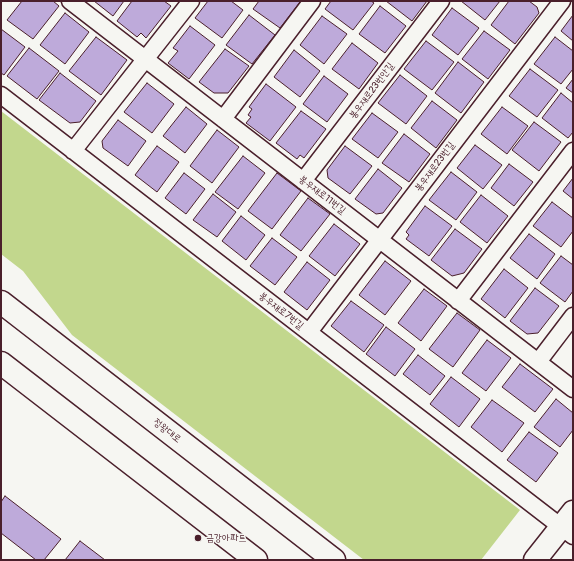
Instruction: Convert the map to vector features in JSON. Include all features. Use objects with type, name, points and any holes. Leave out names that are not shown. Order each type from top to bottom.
[{"type":"street","name":"봉우재로11번길","points":[[70,1],[573,389]]},
{"type":"street","points":[[73,151],[190,1]]},
{"type":"street","points":[[223,119],[312,1]]},
{"type":"street","name":"봉우재로23번안길","points":[[303,181],[441,1]]},
{"type":"street","name":"봉우재로23번길","points":[[309,332],[562,1]]},
{"type":"street","name":"봉우재로7번길","points":[[1,95],[309,332],[569,525]]},
{"type":"street","points":[[458,300],[573,151]]},
{"type":"street","name":"정왕대로","points":[[1,302],[334,560]]},
{"type":"street","points":[[538,362],[573,316]]},
{"type":"street","points":[[1,363],[256,560]]},
{"type":"street","points":[[535,560],[569,525]]},
{"type":"green space","points":[[1,111],[520,510],[481,560],[364,560],[72,335],[23,271],[1,254]]},
{"type":"building","points":[[22,1],[53,1],[59,6],[33,39],[7,20]]},
{"type":"building","points":[[94,1],[124,1],[113,16]]},
{"type":"building","points":[[132,1],[164,1],[171,6],[146,38],[141,33],[137,37],[117,21]]},
{"type":"building","points":[[208,1],[231,1],[243,10],[222,38],[195,18]]},
{"type":"building","points":[[259,1],[300,2],[280,28],[253,9]]},
{"type":"building","points":[[331,1],[371,1],[374,3],[353,30],[325,9]]},
{"type":"building","points":[[386,1],[427,1],[412,21]]},
{"type":"building","points":[[461,1],[500,1],[485,20]]},
{"type":"building","points":[[509,1],[529,1],[537,7],[539,13],[515,44],[491,25]]},
{"type":"building","points":[[380,6],[406,26],[385,53],[359,34]]},
{"type":"building","points":[[452,8],[479,28],[458,55],[432,35]]},
{"type":"building","points":[[65,13],[89,32],[65,64],[40,45]]},
{"type":"building","points":[[249,15],[275,35],[252,64],[226,45]]},
{"type":"building","points":[[573,15],[573,41],[561,31]]},
{"type":"building","points":[[322,16],[347,34],[324,64],[300,45]]},
{"type":"building","points":[[190,26],[215,45],[189,79],[168,63],[178,51],[173,48]]},
{"type":"building","points":[[1,29],[25,47],[4,75],[1,73]]},
{"type":"building","points":[[484,31],[510,50],[488,79],[462,59]]},
{"type":"building","points":[[96,37],[127,60],[101,95],[69,71]]},
{"type":"building","points":[[555,37],[573,51],[573,69],[561,84],[534,64]]},
{"type":"building","points":[[426,41],[454,62],[432,90],[404,69]]},
{"type":"building","points":[[352,43],[378,63],[359,89],[332,69]]},
{"type":"building","points":[[29,48],[59,71],[37,99],[7,76]]},
{"type":"building","points":[[225,49],[249,66],[228,93],[214,93],[199,82]]},
{"type":"building","points":[[294,50],[320,71],[300,97],[274,77]]},
{"type":"building","points":[[458,62],[484,82],[461,113],[435,93]]},
{"type":"building","points":[[530,69],[558,90],[537,117],[509,96]]},
{"type":"building","points":[[60,73],[96,101],[80,122],[70,123],[39,100]]},
{"type":"building","points":[[400,75],[427,96],[406,124],[378,103]]},
{"type":"building","points":[[324,76],[348,94],[327,122],[303,104]]},
{"type":"building","points":[[573,79],[573,93],[566,88]]},
{"type":"building","points":[[147,83],[174,104],[152,133],[124,112]]},
{"type":"building","points":[[266,84],[296,107],[270,141],[246,123],[251,117],[248,115],[252,109],[249,107]]},
{"type":"building","points":[[561,93],[573,103],[573,132],[568,138],[542,118]]},
{"type":"building","points":[[432,101],[457,120],[436,148],[411,128]]},
{"type":"building","points":[[186,107],[207,124],[185,153],[163,136]]},
{"type":"building","points":[[502,107],[528,126],[507,154],[481,134]]},
{"type":"building","points":[[301,111],[326,129],[304,158],[300,155],[297,159],[276,143]]},
{"type":"building","points":[[372,113],[398,132],[378,158],[352,139]]},
{"type":"building","points":[[118,120],[146,141],[128,166],[103,148],[102,141]]},
{"type":"building","points":[[534,122],[561,142],[539,171],[512,150]]},
{"type":"building","points":[[217,130],[239,147],[212,183],[190,166]]},
{"type":"building","points":[[404,134],[430,154],[409,182],[382,163]]},
{"type":"building","points":[[475,145],[502,165],[483,189],[457,168]]},
{"type":"building","points":[[157,146],[179,162],[157,192],[135,175]]},
{"type":"building","points":[[345,146],[372,166],[350,194],[328,178],[327,170]]},
{"type":"building","points":[[243,156],[265,173],[238,209],[215,192]]},
{"type":"building","points":[[509,164],[533,182],[514,206],[491,188]]},
{"type":"building","points":[[378,169],[402,188],[383,213],[376,214],[355,199]]},
{"type":"building","points":[[451,172],[477,192],[456,220],[429,200]]},
{"type":"building","points":[[184,173],[205,189],[186,214],[165,198]]},
{"type":"building","points":[[277,173],[301,191],[272,229],[248,211]]},
{"type":"building","points":[[573,178],[573,199],[563,191]]},
{"type":"building","points":[[213,194],[236,212],[217,237],[193,220]]},
{"type":"building","points":[[481,195],[508,216],[487,243],[460,222]]},
{"type":"building","points":[[308,198],[330,214],[301,251],[280,235]]},
{"type":"building","points":[[552,202],[573,218],[573,231],[561,247],[533,226]]},
{"type":"building","points":[[425,206],[452,226],[429,256],[406,239],[409,235],[406,232]]},
{"type":"building","points":[[241,216],[265,235],[246,260],[222,241]]},
{"type":"building","points":[[334,224],[360,244],[335,276],[309,256]]},
{"type":"building","points":[[455,229],[482,249],[464,273],[452,276],[431,260]]},
{"type":"building","points":[[529,234],[555,254],[537,279],[510,258]]},
{"type":"building","points":[[272,238],[297,257],[275,285],[250,266]]},
{"type":"building","points":[[561,256],[573,265],[573,291],[565,302],[540,283]]},
{"type":"building","points":[[385,261],[411,281],[385,315],[359,295]]},
{"type":"building","points":[[307,262],[330,280],[307,310],[284,292]]},
{"type":"building","points":[[504,269],[528,288],[505,318],[481,299]]},
{"type":"building","points":[[535,288],[559,306],[538,333],[527,334],[510,321]]},
{"type":"building","points":[[424,289],[447,306],[421,341],[398,323]]},
{"type":"building","points":[[351,301],[384,325],[364,352],[331,326]]},
{"type":"building","points":[[457,313],[480,330],[453,367],[429,349]]},
{"type":"building","points":[[386,327],[415,349],[395,376],[366,354]]},
{"type":"building","points":[[487,340],[511,358],[486,391],[462,373]]},
{"type":"building","points":[[418,355],[445,376],[430,395],[403,374]]},
{"type":"building","points":[[520,364],[553,389],[535,412],[502,387]]},
{"type":"building","points":[[451,377],[480,399],[459,427],[430,404]]},
{"type":"building","points":[[556,399],[573,413],[573,430],[560,447],[534,427]]},
{"type":"building","points":[[492,400],[524,423],[502,452],[471,427]]},
{"type":"building","points":[[529,432],[558,453],[536,482],[507,460]]},
{"type":"building","points":[[5,496],[61,539],[44,560],[36,560],[1,533],[1,502]]},
{"type":"building","points":[[80,541],[105,560],[65,560]]},
{"type":"place","name":"금강아파트","points":[[198,538]]}]
